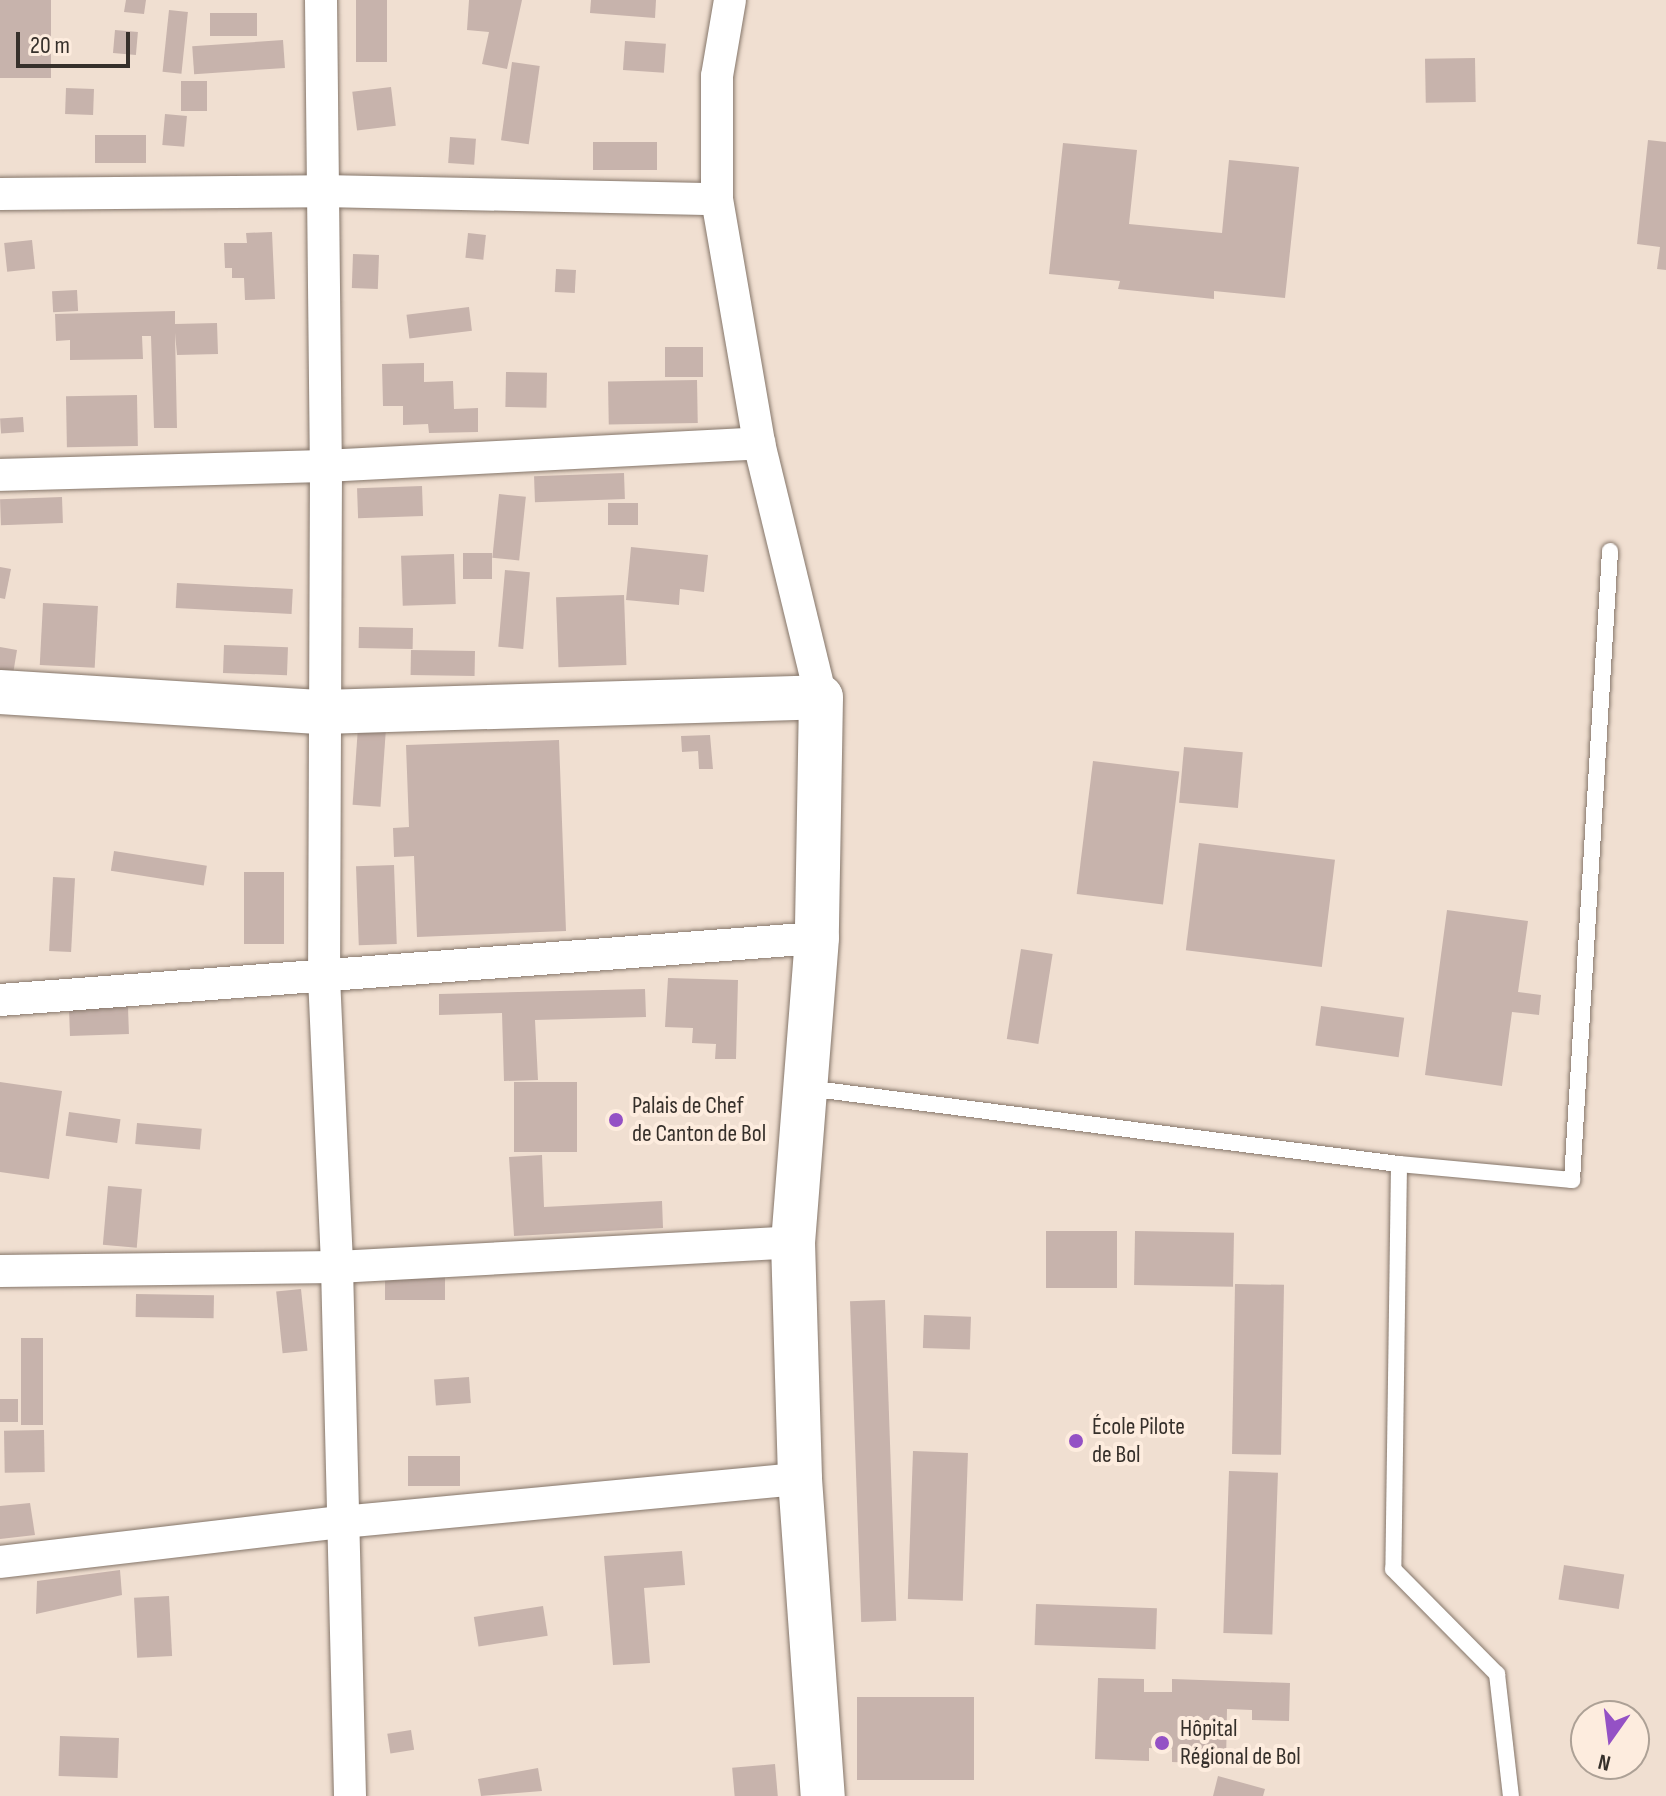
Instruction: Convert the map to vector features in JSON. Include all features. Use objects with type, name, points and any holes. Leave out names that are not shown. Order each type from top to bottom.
[{"type":"street","points":[[321,0],[326,466],[322,712],[324,977],[337,1267],[350,1796]]},
{"type":"street","points":[[730,0],[717,76],[717,199],[759,443],[821,697],[817,938],[793,1242],[800,1479],[823,1796]]},
{"type":"street","points":[[0,194],[322,191],[717,199]]},
{"type":"street","points":[[0,475],[326,466],[759,443]]},
{"type":"street","points":[[0,692],[322,712],[821,697]]},
{"type":"street","points":[[0,1000],[817,938]]},
{"type":"street","points":[[0,1271],[337,1267],[793,1242]]},
{"type":"street","points":[[0,1562],[342,1522],[800,1479]]},
{"type":"lane","points":[[807,1088],[1399,1164],[1572,1180],[1610,551]]},
{"type":"lane","points":[[1399,1164],[1393,1569],[1497,1674],[1511,1796]]},
{"type":"building","points":[[0,0],[51,0],[51,78],[0,78]]},
{"type":"building","points":[[126,0],[146,0],[144,14],[124,12]]},
{"type":"building","points":[[356,0],[387,0],[387,62],[356,62]]},
{"type":"building","points":[[469,0],[522,0],[507,69],[482,64],[489,32],[467,30]]},
{"type":"building","points":[[591,0],[656,0],[655,18],[590,13]]},
{"type":"building","points":[[169,10],[188,12],[181,74],[163,72]]},
{"type":"building","points":[[210,13],[257,13],[257,36],[210,36]]},
{"type":"building","points":[[115,30],[138,32],[136,55],[113,53]]},
{"type":"building","points":[[283,40],[285,68],[194,74],[192,46]]},
{"type":"building","points":[[625,41],[666,44],[664,73],[623,70]]},
{"type":"building","points":[[1475,58],[1476,102],[1426,103],[1425,59]]},
{"type":"building","points":[[512,62],[540,66],[529,144],[501,140]]},
{"type":"building","points":[[181,81],[207,81],[207,111],[181,111]]},
{"type":"building","points":[[391,87],[396,126],[357,130],[352,92]]},
{"type":"building","points":[[66,88],[94,89],[93,115],[65,114]]},
{"type":"building","points":[[165,114],[187,116],[184,147],[162,145]]},
{"type":"building","points":[[95,135],[146,135],[146,163],[95,163]]},
{"type":"building","points":[[450,137],[476,139],[474,165],[448,163]]},
{"type":"building","points":[[1648,140],[1666,142],[1666,270],[1657,269],[1660,247],[1637,244]]},
{"type":"building","points":[[593,142],[657,142],[657,170],[593,170]]},
{"type":"building","points":[[1063,143],[1137,150],[1129,224],[1222,233],[1229,160],[1299,167],[1285,298],[1214,291],[1214,299],[1118,289],[1120,281],[1049,274]]},
{"type":"building","points":[[272,232],[275,299],[245,300],[244,278],[232,278],[232,268],[225,268],[224,243],[247,243],[246,233]]},
{"type":"building","points":[[468,233],[486,235],[483,260],[465,258]]},
{"type":"building","points":[[32,240],[35,269],[7,272],[4,243]]},
{"type":"building","points":[[353,254],[379,255],[378,289],[352,288]]},
{"type":"building","points":[[556,269],[576,270],[575,293],[555,292]]},
{"type":"building","points":[[77,290],[78,311],[53,312],[52,291]]},
{"type":"building","points":[[469,307],[472,331],[409,338],[406,315]]},
{"type":"building","points":[[175,311],[175,324],[217,323],[218,354],[177,355],[175,333],[177,428],[154,428],[151,336],[142,336],[143,359],[70,360],[70,340],[56,341],[55,314]]},
{"type":"building","points":[[665,347],[703,347],[703,377],[665,377]]},
{"type":"building","points":[[424,363],[424,382],[453,381],[454,409],[478,408],[478,432],[429,433],[428,424],[403,425],[403,406],[383,406],[382,364]]},
{"type":"building","points":[[506,372],[547,373],[546,408],[505,407]]},
{"type":"building","points":[[697,380],[698,423],[609,425],[608,382]]},
{"type":"building","points":[[137,395],[138,446],[67,447],[66,396]]},
{"type":"building","points":[[23,417],[24,432],[1,434],[0,419]]},
{"type":"building","points":[[624,473],[625,499],[535,502],[534,476]]},
{"type":"building","points":[[422,486],[423,516],[358,518],[357,488]]},
{"type":"building","points":[[499,494],[526,497],[519,560],[492,558]]},
{"type":"building","points":[[62,497],[63,523],[1,525],[0,499]]},
{"type":"building","points":[[608,503],[638,503],[638,525],[608,525]]},
{"type":"building","points":[[631,547],[708,555],[704,592],[680,589],[679,605],[626,600]]},
{"type":"building","points":[[463,553],[492,553],[492,579],[463,579]]},
{"type":"building","points":[[454,554],[456,604],[403,606],[401,556]]},
{"type":"building","points":[[0,567],[11,569],[5,599],[0,598]]},
{"type":"building","points":[[505,570],[530,572],[523,649],[498,647]]},
{"type":"building","points":[[177,583],[293,589],[292,614],[176,608]]},
{"type":"building","points":[[624,595],[626,665],[558,667],[556,597]]},
{"type":"building","points":[[43,603],[98,606],[95,668],[40,665]]},
{"type":"building","points":[[359,627],[413,628],[413,649],[359,648]]},
{"type":"building","points":[[224,645],[288,647],[287,675],[223,673]]},
{"type":"building","points":[[0,647],[17,650],[13,674],[0,672]]},
{"type":"building","points":[[411,650],[475,651],[475,676],[411,675]]},
{"type":"building","points":[[358,727],[386,729],[380,807],[353,805]]},
{"type":"building","points":[[710,735],[713,769],[699,769],[698,751],[682,752],[681,736]]},
{"type":"building","points":[[559,740],[566,931],[417,937],[414,856],[394,857],[393,828],[409,827],[406,745]]},
{"type":"building","points":[[1184,747],[1243,752],[1238,808],[1179,803]]},
{"type":"building","points":[[1093,761],[1179,772],[1163,905],[1077,894]]},
{"type":"building","points":[[1199,843],[1335,860],[1322,967],[1186,950]]},
{"type":"building","points":[[114,851],[207,866],[204,885],[111,871]]},
{"type":"building","points":[[394,865],[397,944],[359,945],[356,866]]},
{"type":"building","points":[[244,872],[284,872],[284,944],[244,944]]},
{"type":"building","points":[[53,877],[75,878],[71,952],[49,951]]},
{"type":"building","points":[[1447,910],[1528,921],[1518,992],[1541,995],[1539,1015],[1512,1012],[1502,1086],[1425,1075]]},
{"type":"building","points":[[1021,949],[1053,954],[1038,1044],[1007,1039]]},
{"type":"building","points":[[668,978],[738,980],[736,1059],[715,1059],[716,1044],[692,1043],[693,1028],[665,1027]]},
{"type":"building","points":[[645,989],[646,1017],[535,1020],[538,1080],[504,1081],[502,1013],[439,1015],[439,994]]},
{"type":"building","points":[[1321,1006],[1404,1018],[1399,1057],[1315,1046]]},
{"type":"building","points":[[128,1007],[129,1034],[70,1036],[69,1009]]},
{"type":"building","points":[[0,1082],[62,1091],[49,1179],[0,1172]]},
{"type":"building","points":[[514,1082],[577,1082],[577,1152],[514,1152]]},
{"type":"building","points":[[69,1112],[120,1119],[117,1143],[66,1136]]},
{"type":"building","points":[[137,1123],[202,1129],[200,1150],[135,1144]]},
{"type":"building","points":[[542,1155],[544,1207],[662,1201],[663,1228],[514,1236],[509,1157]]},
{"type":"building","points":[[108,1186],[142,1189],[137,1248],[103,1245]]},
{"type":"building","points":[[1046,1231],[1117,1231],[1117,1288],[1046,1288]]},
{"type":"building","points":[[1135,1231],[1234,1233],[1233,1287],[1134,1285]]},
{"type":"building","points":[[385,1274],[445,1274],[445,1300],[385,1300]]},
{"type":"building","points":[[1235,1284],[1284,1285],[1281,1455],[1232,1454]]},
{"type":"building","points":[[301,1289],[307,1351],[283,1353],[276,1292]]},
{"type":"building","points":[[136,1294],[214,1295],[214,1318],[136,1317]]},
{"type":"building","points":[[885,1300],[896,1621],[861,1622],[850,1301]]},
{"type":"building","points":[[924,1315],[971,1317],[970,1350],[923,1348]]},
{"type":"building","points":[[21,1338],[43,1338],[43,1425],[21,1425]]},
{"type":"building","points":[[469,1377],[471,1403],[436,1405],[434,1379]]},
{"type":"building","points":[[0,1399],[18,1399],[18,1422],[0,1422]]},
{"type":"building","points":[[44,1430],[45,1472],[5,1473],[4,1431]]},
{"type":"building","points":[[913,1451],[968,1453],[963,1601],[908,1599]]},
{"type":"building","points":[[408,1456],[460,1456],[460,1486],[408,1486]]},
{"type":"building","points":[[1229,1471],[1278,1473],[1272,1635],[1223,1633]]},
{"type":"building","points":[[30,1503],[35,1535],[0,1539],[0,1506]]},
{"type":"building","points":[[682,1551],[685,1585],[644,1588],[650,1663],[613,1665],[604,1556]]},
{"type":"building","points":[[1564,1565],[1624,1575],[1619,1609],[1559,1600]]},
{"type":"building","points":[[120,1570],[122,1595],[36,1614],[37,1581]]},
{"type":"building","points":[[169,1596],[172,1656],[137,1658],[134,1598]]},
{"type":"building","points":[[1036,1604],[1157,1608],[1155,1649],[1035,1645]]},
{"type":"building","points":[[543,1606],[548,1636],[479,1647],[474,1617]]},
{"type":"building","points":[[1098,1678],[1144,1679],[1144,1692],[1172,1692],[1172,1679],[1290,1683],[1289,1721],[1252,1720],[1252,1710],[1227,1709],[1226,1764],[1172,1762],[1172,1749],[1149,1748],[1149,1761],[1095,1759]]},
{"type":"building","points":[[857,1697],[974,1697],[974,1780],[857,1780]]},
{"type":"building","points":[[411,1730],[414,1750],[390,1754],[387,1734]]},
{"type":"building","points":[[60,1736],[119,1738],[118,1778],[59,1776]]},
{"type":"building","points":[[775,1764],[778,1796],[735,1796],[732,1768]]},
{"type":"building","points":[[538,1768],[542,1791],[481,1796],[478,1779]]},
{"type":"building","points":[[1218,1776],[1265,1789],[1263,1796],[1213,1796]]},
{"type":"place","name":"Palais de Chef de Canton de Bol","points":[[616,1120]]},
{"type":"place","name":"École Pilote de Bol","points":[[1076,1441]]},
{"type":"place","name":"Hôpital Régional de Bol","points":[[1162,1743]]}]
